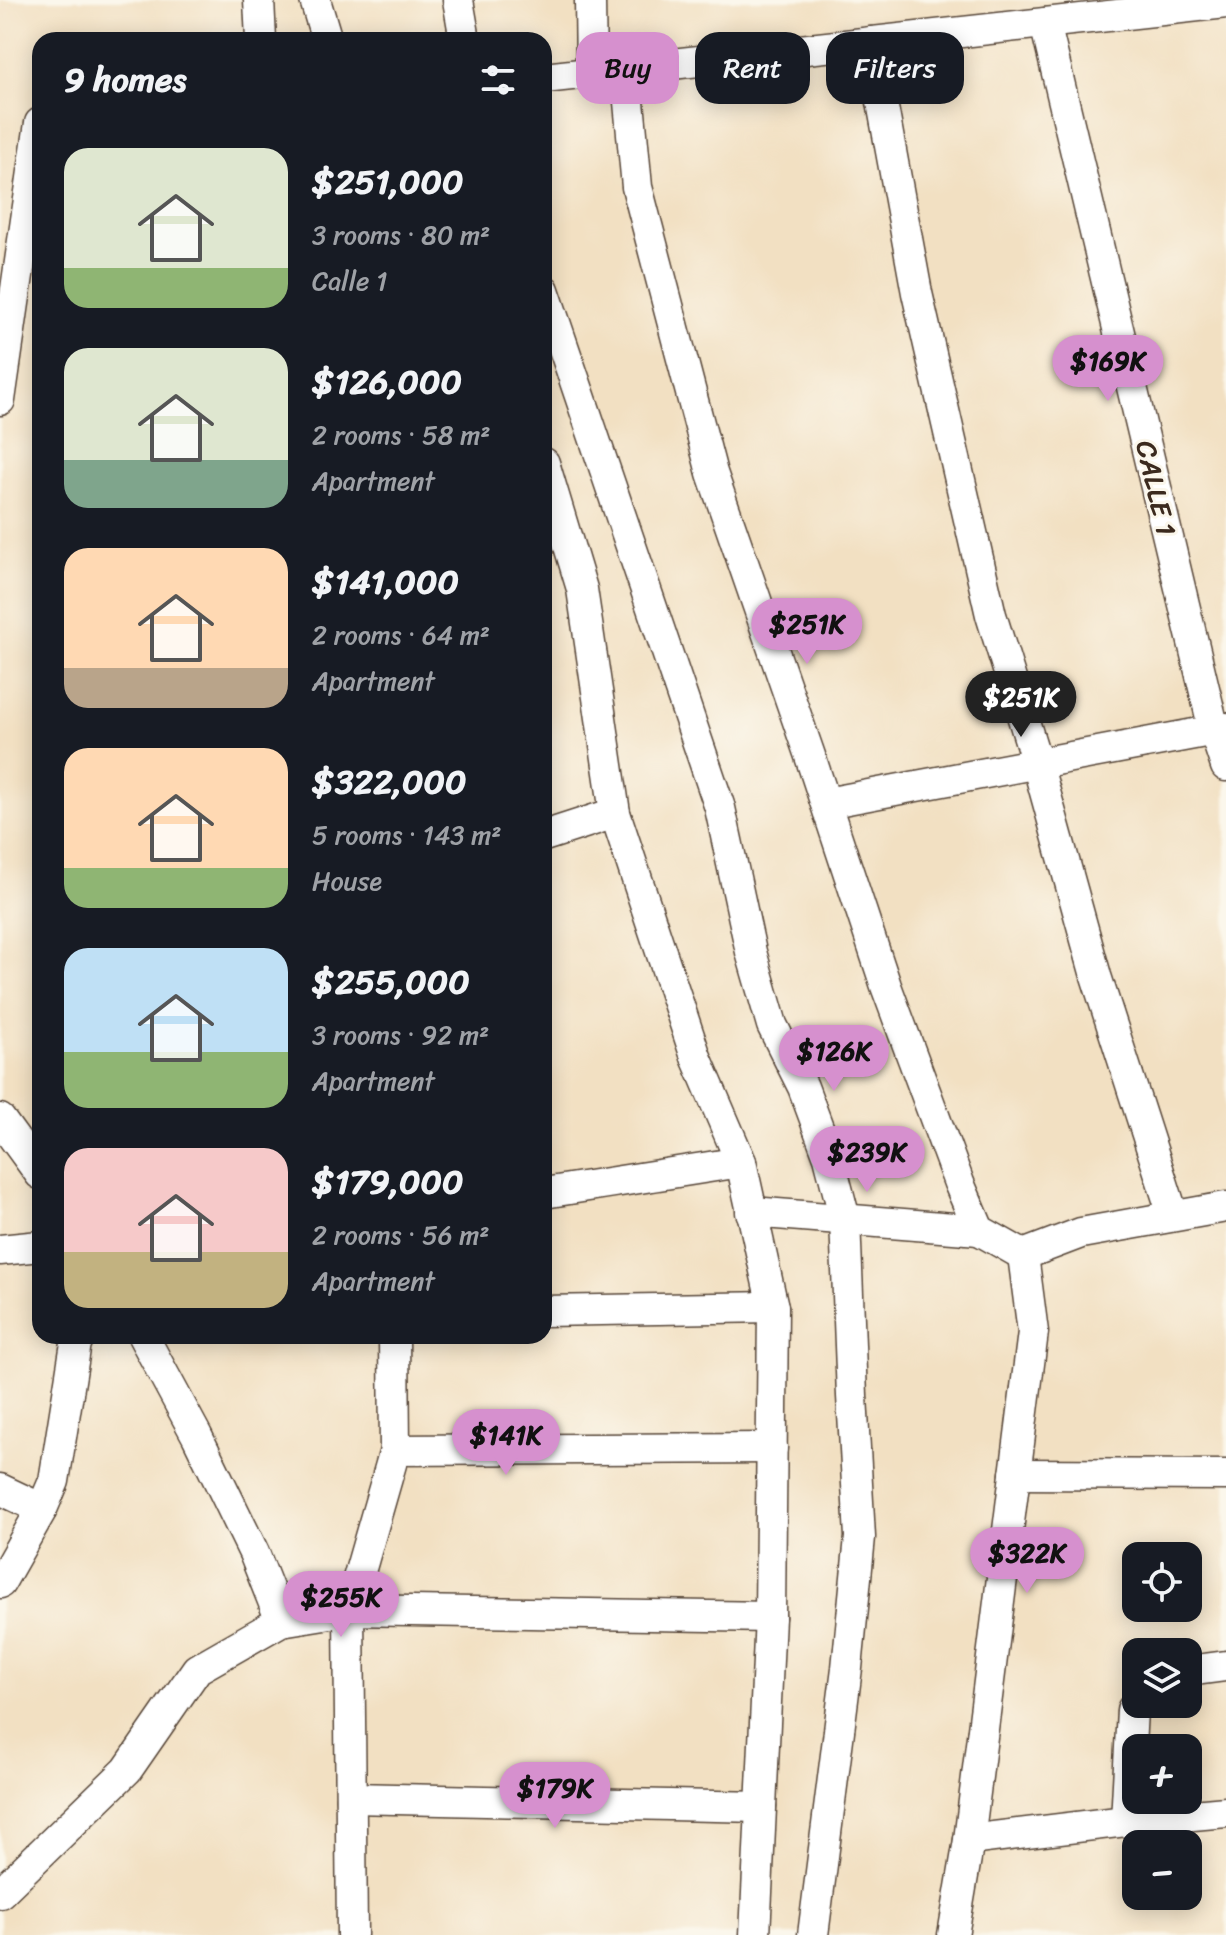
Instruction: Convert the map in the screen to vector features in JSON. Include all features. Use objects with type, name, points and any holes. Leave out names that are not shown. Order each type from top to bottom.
[{"type":"street","points":[[259,0],[261,32]]},
{"type":"street","points":[[315,0],[325,32]]},
{"type":"street","points":[[458,0],[464,32]]},
{"type":"street","points":[[590,0],[590,32]]},
{"type":"street","points":[[963,32],[1045,23],[1115,8],[1226,3]]},
{"type":"street","name":"CALLE 1","points":[[1045,23],[1220,729],[1226,766]]},
{"type":"street","points":[[679,64],[826,47]]},
{"type":"street","points":[[552,77],[576,75]]},
{"type":"street","points":[[629,104],[637,187],[712,473],[886,986],[979,1230]]},
{"type":"street","points":[[882,104],[917,293],[991,615],[1037,763],[1096,976],[1173,1215]]},
{"type":"street","points":[[0,400],[32,178]]},
{"type":"street","points":[[552,314],[720,808],[751,952],[772,1025],[803,1087],[829,1157],[845,1219],[860,1537],[847,1668],[813,1935]]},
{"type":"street","points":[[552,490],[582,589],[615,813],[696,1057],[741,1162],[773,1307],[770,1617],[755,1935]]},
{"type":"street","points":[[826,803],[1220,729]]},
{"type":"street","points":[[552,833],[615,813]]},
{"type":"street","points":[[0,1119],[32,1163]]},
{"type":"street","points":[[552,1192],[741,1162]]},
{"type":"street","points":[[1023,1255],[1081,1233],[1226,1207]]},
{"type":"street","points":[[751,1212],[979,1230],[1023,1255]]},
{"type":"street","points":[[0,1250],[32,1247]]},
{"type":"street","points":[[953,1935],[969,1840],[1033,1332],[1023,1255]]},
{"type":"street","points":[[552,1311],[773,1307]]},
{"type":"street","points":[[0,1583],[42,1509],[54,1481],[76,1344]]},
{"type":"street","points":[[147,1344],[197,1436],[254,1553],[281,1621]]},
{"type":"street","points":[[352,1935],[349,1610],[395,1450],[394,1344]]},
{"type":"street","points":[[395,1450],[772,1448]]},
{"type":"street","points":[[1015,1474],[1226,1475]]},
{"type":"street","points":[[0,1489],[42,1509]]},
{"type":"street","points":[[0,1893],[127,1770],[197,1669],[281,1621],[349,1610],[770,1617]]},
{"type":"street","points":[[1202,1669],[1226,1666]]},
{"type":"street","points":[[1126,1821],[1132,1718]]},
{"type":"street","points":[[351,1798],[761,1807]]},
{"type":"street","points":[[969,1840],[1226,1812]]}]
